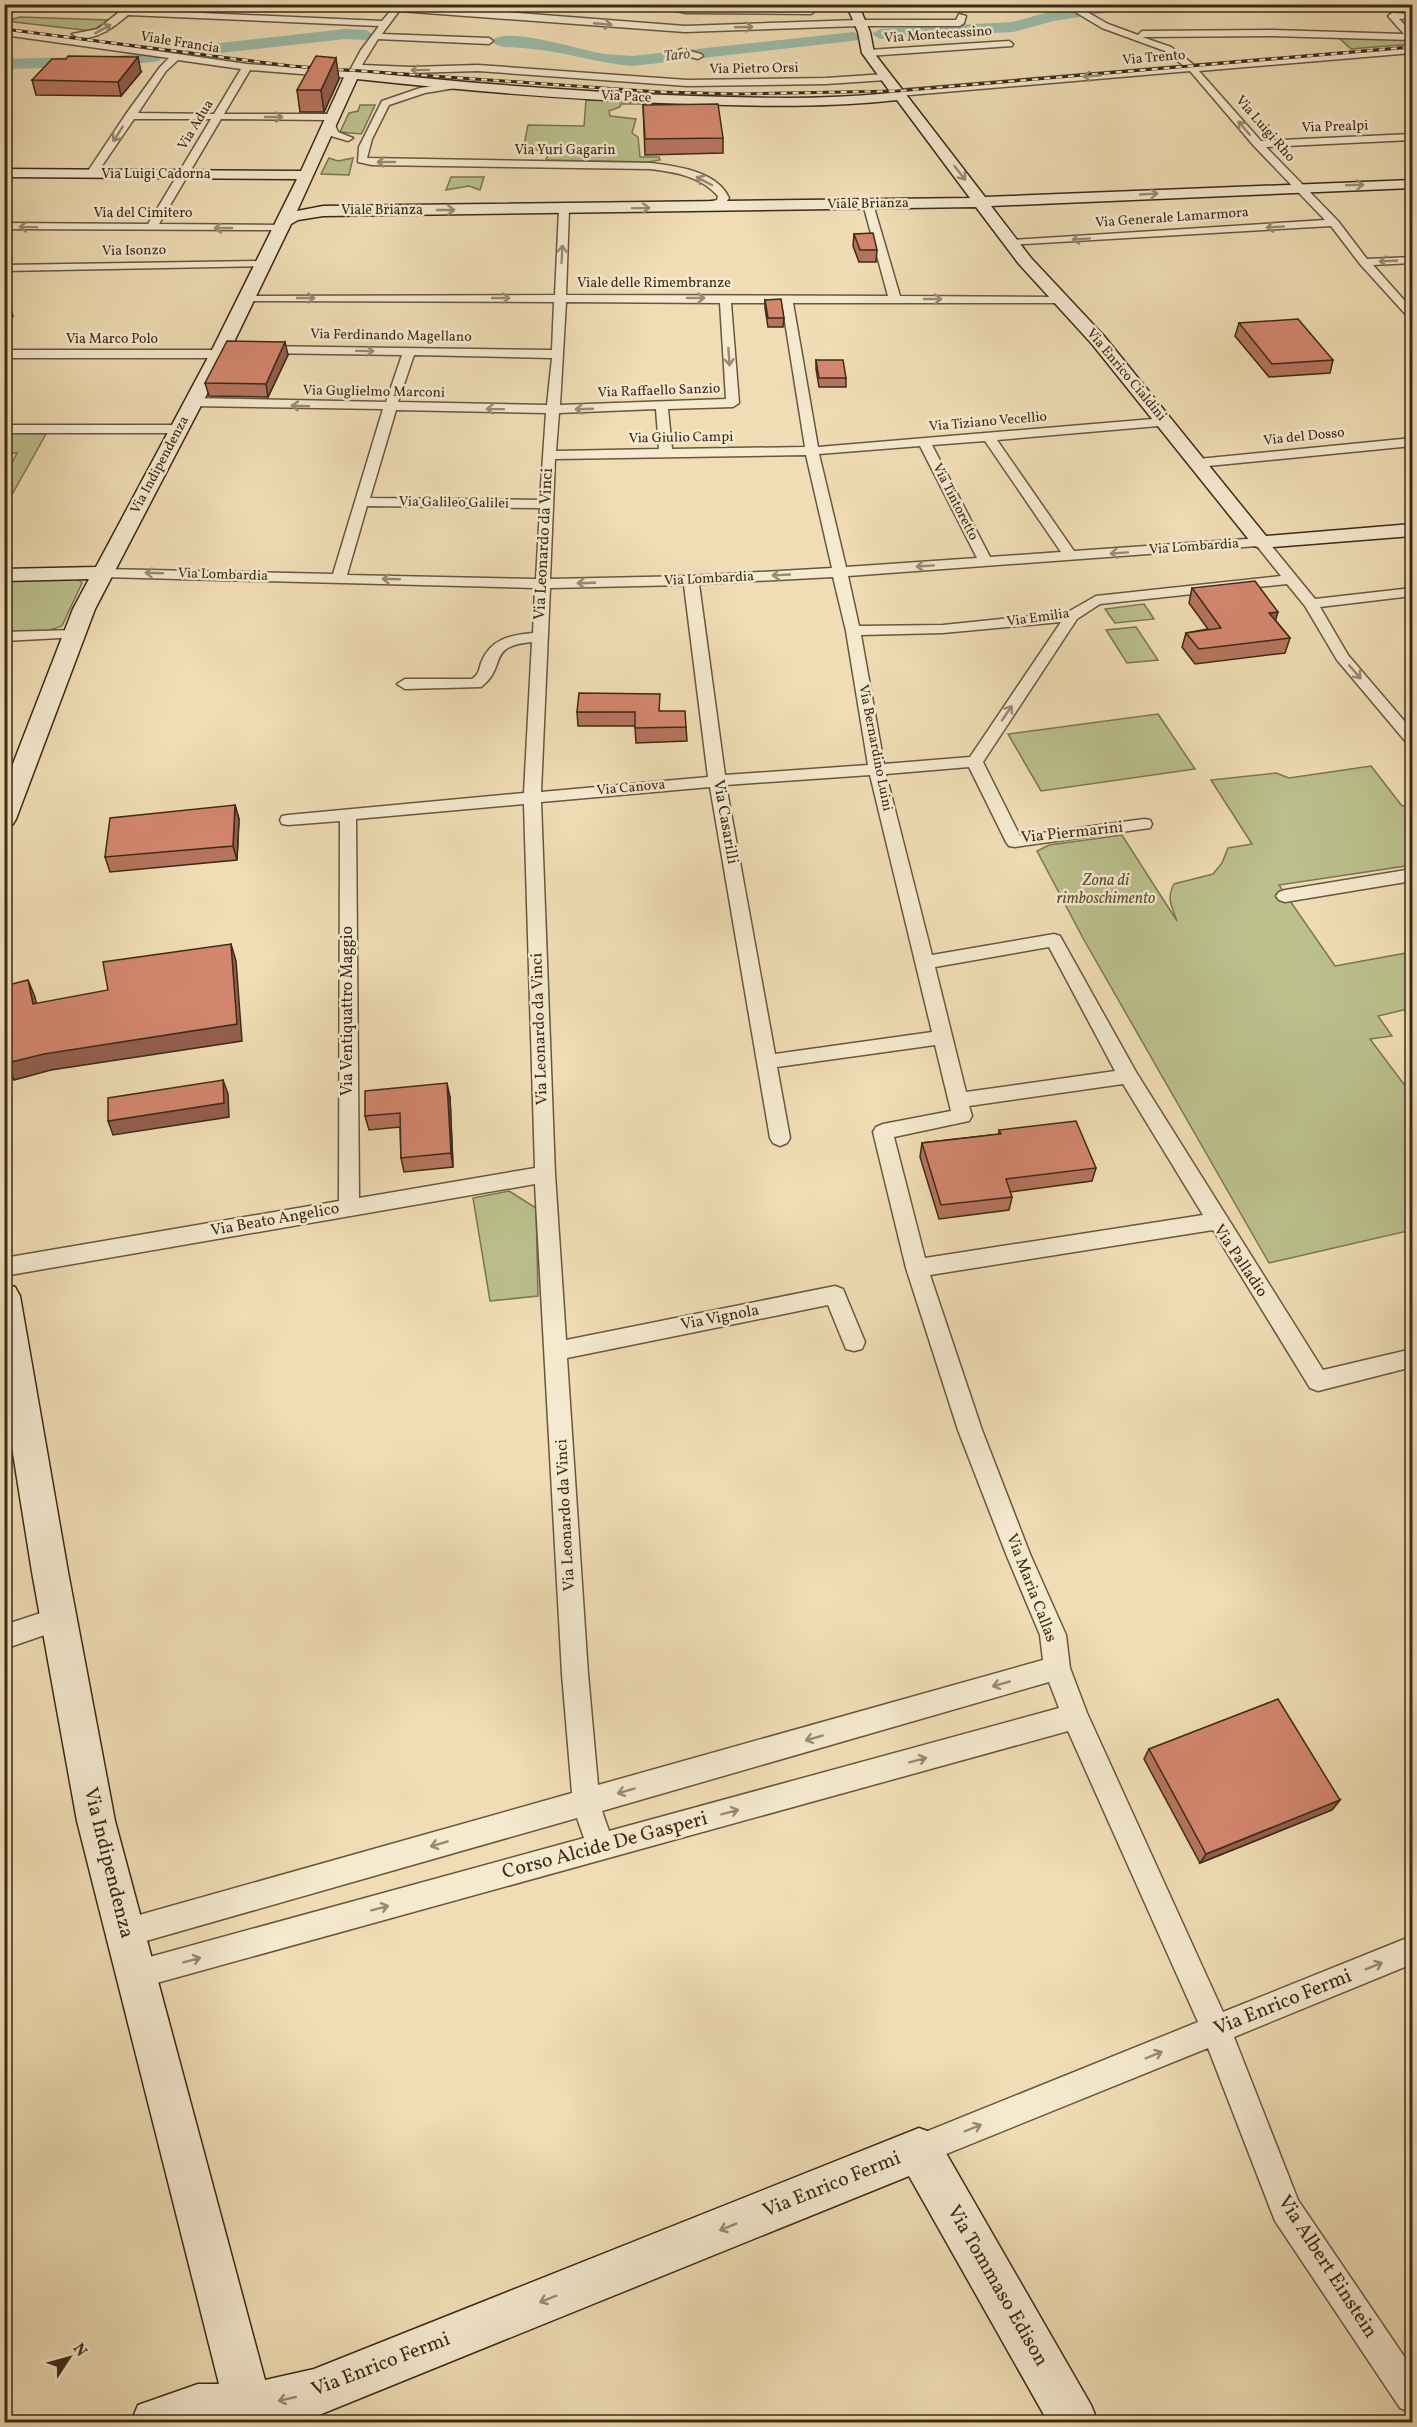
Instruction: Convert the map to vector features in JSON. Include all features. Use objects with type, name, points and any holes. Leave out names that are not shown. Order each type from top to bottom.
[{"type":"street","points":[[4,24],[90,35],[103,32],[135,4]]},
{"type":"street","points":[[373,4],[399,6],[494,28]]},
{"type":"street","points":[[478,69],[505,4]]},
{"type":"street","points":[[647,4],[686,10],[821,11]]},
{"type":"street","name":"Via Luigi Rho","points":[[1066,4],[1123,34],[1146,40],[1174,52],[1192,68],[1297,187],[1334,224],[1364,262],[1413,315]]},
{"type":"street","points":[[354,70],[375,36],[399,6]]},
{"type":"street","points":[[686,10],[686,29]]},
{"type":"street","points":[[126,12],[268,14],[386,24]]},
{"type":"street","points":[[375,36],[494,28],[686,29],[853,13],[960,23],[962,16]]},
{"type":"street","name":"Via Enrico Cialdini","points":[[853,13],[868,53],[1012,243],[1098,340],[1166,422],[1311,604],[1342,657],[1413,739]]},
{"type":"street","points":[[1413,16],[1392,16],[1413,37]]},
{"type":"street","name":"Viale Francia","points":[[4,32],[247,67],[354,70]]},
{"type":"street","points":[[1146,40],[1272,33],[1413,37]]},
{"type":"street","name":"Via Montecassino","points":[[868,53],[1009,44]]},
{"type":"street","name":"Via Trento","points":[[899,94],[1413,50]]},
{"type":"street","points":[[682,52],[698,56]]},
{"type":"street","points":[[91,174],[163,69],[177,56]]},
{"type":"street","name":"Via Adua","points":[[151,228],[247,67]]},
{"type":"street","name":"Via Pietro Orsi","points":[[354,70],[478,69],[745,86],[886,77]]},
{"type":"street","name":"Via Pace","points":[[354,70],[452,86],[721,101],[825,100],[899,94]]},
{"type":"street","name":"Via Indipendenza","points":[[4,819],[74,634],[103,573],[194,402],[229,350],[247,298],[307,175],[354,70]]},
{"type":"street","points":[[129,116],[332,117],[330,125],[334,134],[364,143],[387,101],[423,90],[452,86]]},
{"type":"street","name":"Via Prealpi","points":[[1258,144],[1413,137]]},
{"type":"street","points":[[318,147],[348,138]]},
{"type":"street","name":"Via Yuri Gagarin","points":[[364,143],[361,158],[364,161],[648,165],[674,169],[704,180],[737,203],[759,205]]},
{"type":"street","name":"Via Luigi Cadorna","points":[[4,173],[307,175]]},
{"type":"street","name":"Viale Brianza","points":[[286,218],[323,211],[982,202],[1297,187],[1413,184]]},
{"type":"street","points":[[696,207],[720,203],[724,198],[723,195]]},
{"type":"street","points":[[868,204],[895,299]]},
{"type":"street","name":"Via Leonardo da Vinci","points":[[564,209],[558,354],[549,455],[532,797],[545,1174],[575,1674],[586,1803],[601,1847]]},
{"type":"street","name":"Via del Cimitero","points":[[4,226],[151,228],[286,218]]},
{"type":"street","name":"Via Generale Lamarmora","points":[[1012,243],[1334,224]]},
{"type":"street","points":[[1364,262],[1413,260]]},
{"type":"street","name":"Via Isonzo","points":[[10,268],[264,264]]},
{"type":"street","points":[[4,284],[10,268]]},
{"type":"street","name":"Viale delle Rimembranze","points":[[247,298],[1061,300]]},
{"type":"street","name":"Via Raffaello Sanzio","points":[[554,409],[733,403],[725,298]]},
{"type":"street","name":"Via Bernardino Luini","points":[[787,299],[812,451],[853,631],[878,769],[958,1101]]},
{"type":"street","name":"Via Ferdinando Magellano","points":[[229,350],[558,354]]},
{"type":"street","name":"Via Marco Polo","points":[[4,354],[229,350]]},
{"type":"street","points":[[339,578],[409,351]]},
{"type":"street","name":"Via Guglielmo Marconi","points":[[194,402],[390,408],[554,409]]},
{"type":"street","points":[[662,406],[666,454]]},
{"type":"street","name":"Via Tiziano Vecellio","points":[[812,451],[1166,422]]},
{"type":"street","points":[[4,429],[180,429]]},
{"type":"street","points":[[989,437],[1071,556]]},
{"type":"street","name":"Via Tintoretto","points":[[924,442],[986,562]]},
{"type":"street","name":"Via del Dosso","points":[[1198,463],[1413,442]]},
{"type":"street","name":"Via Giulio Campi","points":[[549,455],[812,451]]},
{"type":"street","name":"Via Galileo Galilei","points":[[362,502],[547,504]]},
{"type":"street","name":"Via Lombardia","points":[[4,575],[103,573],[542,584],[691,580],[986,562],[1413,530]]},
{"type":"street","name":"Via Emilia","points":[[853,631],[943,629],[1072,616],[1096,600],[1290,579]]},
{"type":"street","name":"Via Casarilli","points":[[691,580],[717,781],[780,1138]]},
{"type":"street","points":[[1311,604],[1413,592]]},
{"type":"street","points":[[975,762],[1072,616]]},
{"type":"street","points":[[4,638],[74,634]]},
{"type":"street","points":[[405,684],[476,684],[485,677],[489,657],[494,649],[514,640],[539,637]]},
{"type":"street","name":"Via Canova","points":[[288,820],[717,781],[975,762]]},
{"type":"street","name":"Via Piermarini","points":[[975,762],[1015,842],[1144,824]]},
{"type":"street","name":"Via Ventiquattro Maggio","points":[[348,814],[349,1207]]},
{"type":"street","points":[[1285,896],[1413,875]]},
{"type":"street","points":[[924,963],[1054,940],[1128,1076],[1216,1221]]},
{"type":"street","points":[[766,1062],[942,1037]]},
{"type":"street","points":[[958,1101],[1128,1076]]},
{"type":"street","name":"Via Maria Callas","points":[[958,1101],[962,1116],[883,1131],[917,1268],[970,1430],[1018,1554],[1053,1635],[1058,1668],[1075,1716],[1216,2030]]},
{"type":"street","name":"Via Beato Angelico","points":[[4,1267],[545,1174]]},
{"type":"street","name":"Via Palladio","points":[[917,1268],[1216,1221],[1318,1381],[1413,1358]]},
{"type":"street","name":"Via Vignola","points":[[556,1351],[835,1295],[854,1342]]},
{"type":"street","name":"Via Indipendenza","points":[[4,1296],[9,1349],[90,1792],[135,1975],[250,2415]]},
{"type":"street","points":[[4,1637],[59,1619]]},
{"type":"street","points":[[125,1933],[1058,1668]]},
{"type":"street","name":"Corso Alcide De Gasperi","points":[[135,1975],[1075,1716]]},
{"type":"street","name":"Via Enrico Fermi","points":[[155,2422],[198,2409],[250,2415],[314,2393],[1413,1950]]},
{"type":"street","name":"Via Albert Einstein","points":[[1216,2030],[1286,2210],[1413,2396]]},
{"type":"street","name":"Via Tommaso Edison","points":[[919,2150],[1074,2422]]},
{"type":"green space","points":[[739,5],[843,5],[842,9],[740,9]]},
{"type":"green space","points":[[20,17],[108,20],[92,31],[5,21]]},
{"type":"green space","points":[[1337,36],[1412,38],[1412,44],[1351,49]]},
{"type":"green space","points":[[586,100],[674,103],[676,106],[621,104],[620,107],[609,111],[610,116],[636,119],[632,133],[638,137],[640,157],[659,157],[660,160],[649,162],[546,160],[548,154],[524,145],[528,125],[584,126]]},
{"type":"green space","points":[[360,105],[375,105],[361,134],[340,132],[349,113],[358,111]]},
{"type":"green space","points":[[329,158],[338,161],[353,158],[349,175],[321,174]]},
{"type":"green space","points":[[451,177],[484,177],[480,190],[469,186],[446,190]]},
{"type":"green space","points":[[5,433],[46,434],[5,507],[5,476],[17,453],[5,453]]},
{"type":"green space","points":[[78,579],[82,583],[62,626],[47,631],[5,634],[4,580]]},
{"type":"green space","points":[[1144,604],[1154,619],[1115,623],[1105,609]]},
{"type":"green space","points":[[1136,627],[1158,660],[1127,663],[1106,630]]},
{"type":"green space","points":[[1158,714],[1195,769],[1041,791],[1008,734]]},
{"type":"green space","name":"Zona di rimboschimento","points":[[1371,766],[1402,806],[1412,805],[1412,865],[1279,885],[1335,966],[1412,952],[1412,1008],[1378,1016],[1392,1036],[1370,1039],[1412,1095],[1412,1230],[1269,1263],[1084,940],[1037,851],[1049,845],[1122,835],[1177,921],[1170,898],[1174,884],[1213,874],[1222,863],[1228,848],[1252,844],[1211,780],[1276,773],[1289,778]]},
{"type":"green space","points":[[509,1191],[536,1208],[538,1296],[490,1301],[473,1198]]},
{"type":"building","points":[[68,56],[138,57],[118,82],[32,80],[52,59],[66,59]]},
{"type":"building","points":[[316,56],[336,58],[321,90],[297,90]]},
{"type":"building","points":[[718,104],[723,138],[645,139],[643,105]]},
{"type":"building","points":[[873,233],[877,250],[860,250],[854,234]]},
{"type":"building","points":[[781,299],[784,318],[768,318],[765,300]]},
{"type":"building","points":[[1298,319],[1333,360],[1272,364],[1239,323]]},
{"type":"building","points":[[227,341],[285,342],[266,384],[205,383]]},
{"type":"building","points":[[816,360],[843,360],[846,378],[819,378]]},
{"type":"building","points":[[1255,581],[1278,612],[1269,613],[1290,638],[1199,649],[1186,633],[1221,628],[1192,588]]},
{"type":"building","points":[[579,693],[660,694],[659,711],[685,711],[686,727],[635,728],[635,712],[577,712]]},
{"type":"building","points":[[235,805],[233,846],[105,857],[110,818]]},
{"type":"building","points":[[231,944],[237,1024],[44,1054],[7,1063],[4,1052],[4,986],[28,980],[33,1004],[108,990],[103,962]]},
{"type":"building","points":[[223,1080],[224,1103],[108,1121],[108,1098]]},
{"type":"building","points":[[447,1083],[451,1153],[401,1158],[400,1113],[365,1116],[365,1091]]},
{"type":"building","points":[[1076,1121],[1096,1168],[1006,1179],[1012,1197],[941,1205],[922,1143],[1001,1134],[999,1130]]},
{"type":"building","points":[[1278,1699],[1340,1800],[1206,1854],[1149,1749]]},
{"type":"waterway","points":[[1049,4],[1053,16]]},
{"type":"waterway","name":"Tarò","points":[[880,34],[1013,27],[1053,16],[1105,8],[1173,4]]},
{"type":"waterway","name":"Tarò","points":[[193,51],[345,34],[366,35]]},
{"type":"waterway","name":"Tarò","points":[[500,41],[542,44],[603,59],[632,61],[854,37]]},
{"type":"waterway","name":"Tarò","points":[[4,64],[115,61],[153,57]]},
{"type":"railway","points":[[4,29],[291,66],[660,92],[738,94],[897,91],[1412,47]]}]
